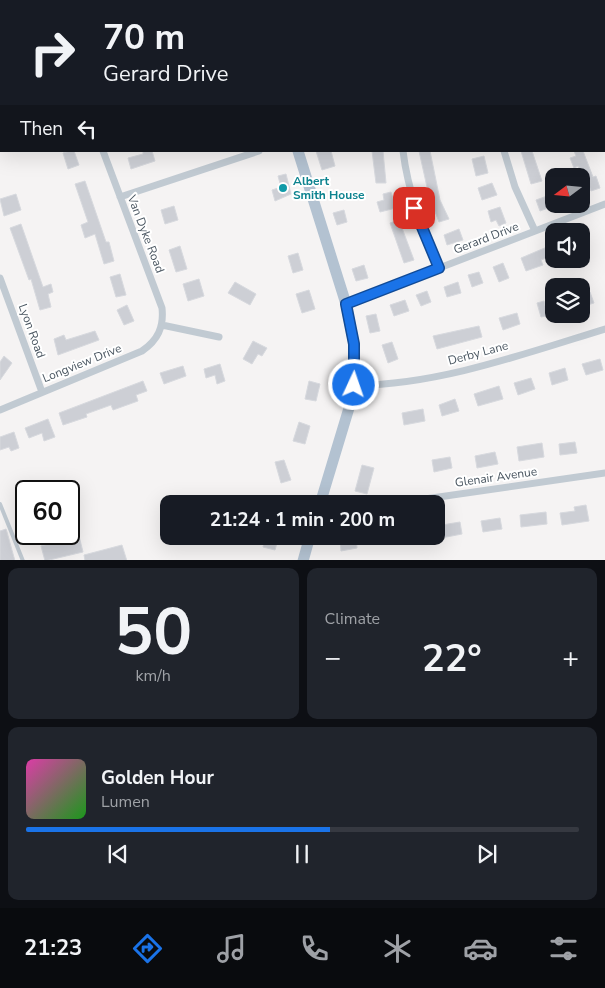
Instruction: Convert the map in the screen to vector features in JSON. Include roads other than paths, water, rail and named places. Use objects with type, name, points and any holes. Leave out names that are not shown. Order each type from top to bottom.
[{"type":"main road","points":[[298,152],[346,304],[354,344],[354,385],[323,495]]},
{"type":"main road","points":[[303,560],[307,545]]},
{"type":"street","name":"Van Dyke Road","points":[[103,152],[162,308],[162,325]]},
{"type":"street","points":[[120,197],[256,152]]},
{"type":"street","points":[[403,152],[408,188],[414,208],[439,268]]},
{"type":"street","points":[[504,152],[515,187],[535,231]]},
{"type":"street","name":"Gerard Drive","points":[[346,304],[605,204]]},
{"type":"street","name":"Lyon Road","points":[[0,278],[42,392]]},
{"type":"street","points":[[162,325],[219,337]]},
{"type":"street","name":"Longview Drive","points":[[0,410],[142,351],[155,340],[162,325]]},
{"type":"street","name":"Derby Lane","points":[[354,385],[416,381],[506,358],[605,329]]},
{"type":"street","name":"Glenair Avenue","points":[[445,496],[605,473]]},
{"type":"lane","points":[[0,504],[23,560]]},
{"type":"place","name":"Albert Smith House","points":[[283,188]]}]
